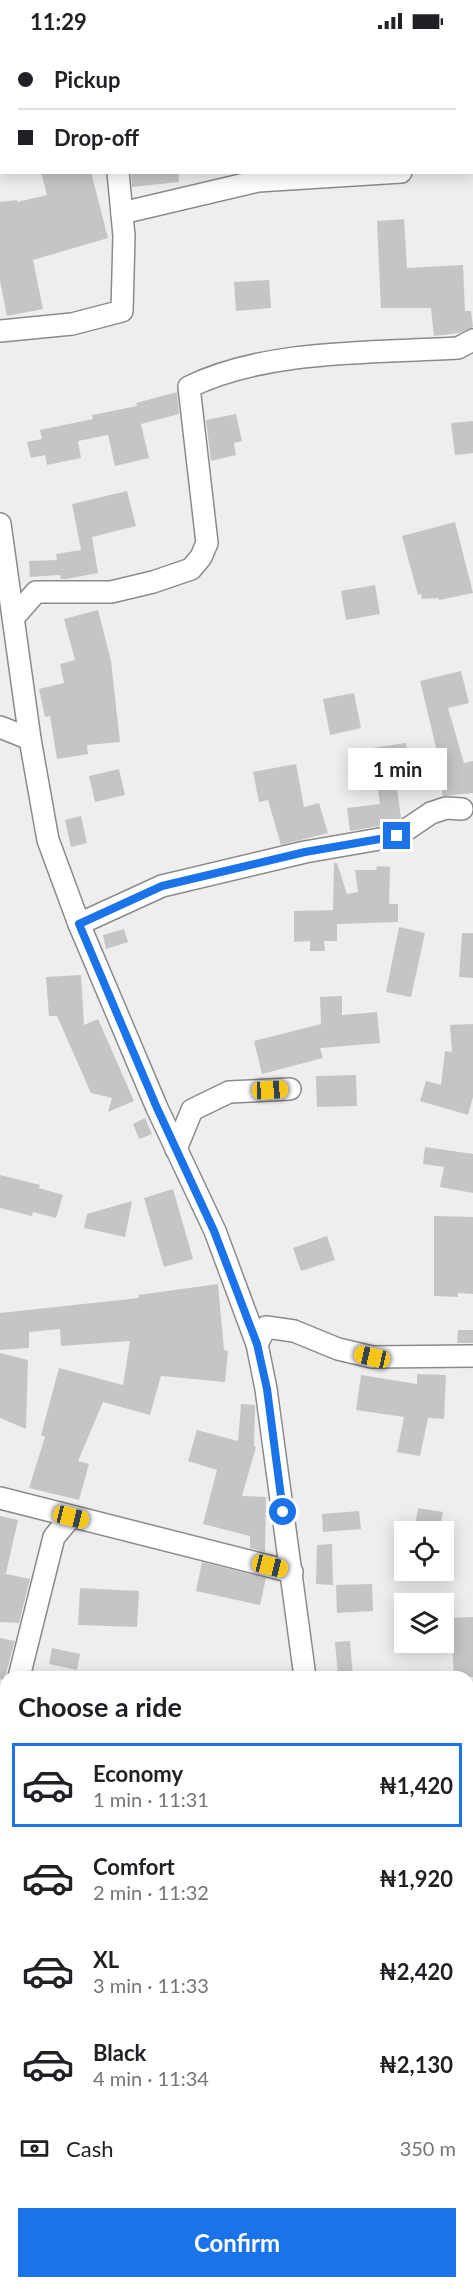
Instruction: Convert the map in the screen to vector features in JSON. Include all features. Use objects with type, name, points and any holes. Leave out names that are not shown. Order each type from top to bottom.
[{"type":"street","points":[[0,330],[72,324],[122,311],[124,236],[118,174]]},
{"type":"street","points":[[122,213],[258,181],[369,174]]},
{"type":"street","points":[[14,617],[36,592],[111,592],[191,569],[201,557],[207,543],[189,387],[213,375],[283,361],[458,348],[473,340]]},
{"type":"street","points":[[0,524],[30,740],[48,840],[79,924],[214,1231],[257,1344],[267,1389],[304,1671]]},
{"type":"street","points":[[0,727],[30,740]]},
{"type":"street","points":[[79,924],[162,886],[305,852],[397,836],[431,813],[446,808],[462,809]]},
{"type":"street","points":[[176,1149],[192,1110],[229,1092],[290,1089]]},
{"type":"street","points":[[257,1344],[266,1327],[294,1331],[338,1349],[372,1357],[473,1356]]},
{"type":"street","points":[[0,1498],[292,1572]]},
{"type":"street","points":[[21,1671],[54,1538],[71,1517]]},
{"type":"building","points":[[42,174],[92,174],[108,238],[33,260],[43,309],[7,316],[0,281],[0,202],[17,200],[17,202],[47,195]]},
{"type":"building","points":[[131,174],[178,174],[179,182],[132,187]]},
{"type":"building","points":[[404,219],[407,268],[463,265],[465,311],[471,311],[473,327],[459,333],[434,336],[431,308],[381,308],[377,221]]},
{"type":"building","points":[[269,280],[271,308],[236,311],[234,282]]},
{"type":"building","points":[[177,392],[179,414],[141,424],[149,458],[115,466],[108,435],[78,441],[81,458],[47,465],[45,455],[31,458],[27,442],[42,439],[40,430],[93,419],[92,415],[137,406],[136,403]]},
{"type":"building","points":[[236,414],[242,441],[234,443],[236,455],[211,461],[206,420]]},
{"type":"building","points":[[473,421],[473,453],[455,455],[451,423]]},
{"type":"building","points":[[127,491],[136,526],[92,537],[98,573],[66,579],[61,579],[60,575],[30,577],[29,561],[57,560],[56,554],[81,550],[72,504]]},
{"type":"building","points":[[455,522],[473,593],[439,600],[438,598],[422,599],[421,594],[418,595],[402,536]]},
{"type":"building","points":[[375,585],[380,614],[346,620],[341,591]]},
{"type":"building","points":[[98,610],[111,661],[120,742],[87,745],[88,754],[57,759],[50,716],[45,717],[39,689],[64,683],[60,664],[75,660],[64,619]]},
{"type":"building","points":[[461,671],[469,703],[448,708],[464,763],[473,761],[473,793],[443,796],[437,769],[441,768],[420,681]]},
{"type":"building","points":[[354,693],[361,728],[330,735],[323,699]]},
{"type":"building","points":[[406,743],[410,772],[395,774],[401,818],[392,824],[350,831],[347,808],[380,804],[372,748]]},
{"type":"building","points":[[296,764],[304,807],[319,803],[328,833],[281,845],[268,800],[259,802],[253,772]]},
{"type":"building","points":[[119,769],[125,795],[95,802],[89,776]]},
{"type":"building","points":[[81,816],[87,843],[71,847],[65,820]]},
{"type":"building","points":[[334,863],[337,863],[347,894],[358,892],[355,870],[376,870],[377,866],[390,867],[389,904],[398,904],[398,922],[337,924],[337,941],[324,941],[325,951],[310,951],[310,941],[294,942],[294,911],[333,910]]},
{"type":"building","points":[[399,927],[425,933],[411,997],[386,992]]},
{"type":"building","points":[[124,929],[128,942],[106,949],[103,935]]},
{"type":"building","points":[[462,933],[473,933],[473,978],[459,977]]},
{"type":"building","points":[[81,975],[84,1025],[98,1019],[134,1101],[108,1112],[112,1098],[91,1093],[57,1016],[49,1016],[46,977]]},
{"type":"building","points":[[342,996],[342,1015],[377,1012],[380,1043],[320,1048],[323,1058],[262,1074],[254,1041],[321,1024],[320,997]]},
{"type":"building","points":[[473,1024],[473,1097],[468,1115],[420,1101],[426,1081],[441,1085],[445,1051],[452,1052],[450,1025]]},
{"type":"building","points":[[356,1075],[357,1106],[317,1107],[316,1076]]},
{"type":"building","points":[[145,1118],[152,1134],[139,1139],[133,1124]]},
{"type":"building","points":[[425,1147],[473,1154],[473,1193],[440,1187],[444,1167],[423,1164]]},
{"type":"building","points":[[0,1175],[40,1185],[39,1188],[63,1195],[56,1218],[33,1212],[32,1216],[0,1208]]},
{"type":"building","points":[[173,1189],[193,1259],[164,1267],[144,1198]]},
{"type":"building","points":[[132,1201],[125,1237],[84,1228],[87,1214]]},
{"type":"building","points":[[434,1216],[473,1217],[473,1294],[458,1293],[458,1297],[434,1296]]},
{"type":"building","points":[[327,1236],[335,1260],[301,1271],[293,1248]]},
{"type":"building","points":[[218,1284],[224,1350],[228,1351],[225,1382],[161,1376],[150,1415],[103,1402],[78,1461],[89,1464],[79,1500],[29,1488],[45,1437],[41,1435],[59,1368],[123,1385],[130,1341],[61,1346],[60,1329],[29,1332],[29,1348],[0,1350],[0,1313],[139,1298],[138,1295]]},
{"type":"building","points":[[458,1330],[473,1330],[473,1343],[457,1343]]},
{"type":"building","points":[[0,1353],[28,1360],[26,1429],[0,1418]]},
{"type":"building","points":[[417,1374],[446,1375],[444,1419],[428,1418],[420,1456],[397,1452],[404,1417],[356,1410],[361,1375],[417,1384]]},
{"type":"building","points":[[241,1404],[255,1405],[254,1446],[256,1447],[242,1496],[266,1497],[265,1552],[250,1548],[250,1536],[203,1524],[217,1470],[188,1461],[197,1430],[238,1441]]},
{"type":"building","points":[[418,1508],[443,1512],[441,1521],[416,1521]]},
{"type":"building","points":[[359,1511],[361,1529],[323,1532],[322,1514]]},
{"type":"building","points":[[0,1516],[18,1520],[6,1573],[2,1573],[30,1579],[19,1623],[0,1622]]},
{"type":"building","points":[[332,1544],[333,1585],[316,1584],[317,1545]]},
{"type":"building","points":[[202,1562],[266,1578],[260,1605],[196,1591]]},
{"type":"building","points":[[372,1584],[373,1611],[337,1613],[336,1585]]},
{"type":"building","points":[[80,1588],[139,1591],[137,1627],[78,1625]]},
{"type":"building","points":[[473,1617],[473,1671],[454,1671],[454,1618]]},
{"type":"building","points":[[0,1638],[15,1641],[7,1671],[0,1671]]},
{"type":"building","points":[[350,1641],[352,1671],[337,1671],[335,1642]]},
{"type":"building","points":[[52,1648],[80,1654],[77,1670],[49,1664]]},
{"type":"route","points":[[283,1512],[267,1389],[257,1344],[214,1231],[157,1108],[79,924],[162,886],[305,852],[397,836]]}]
